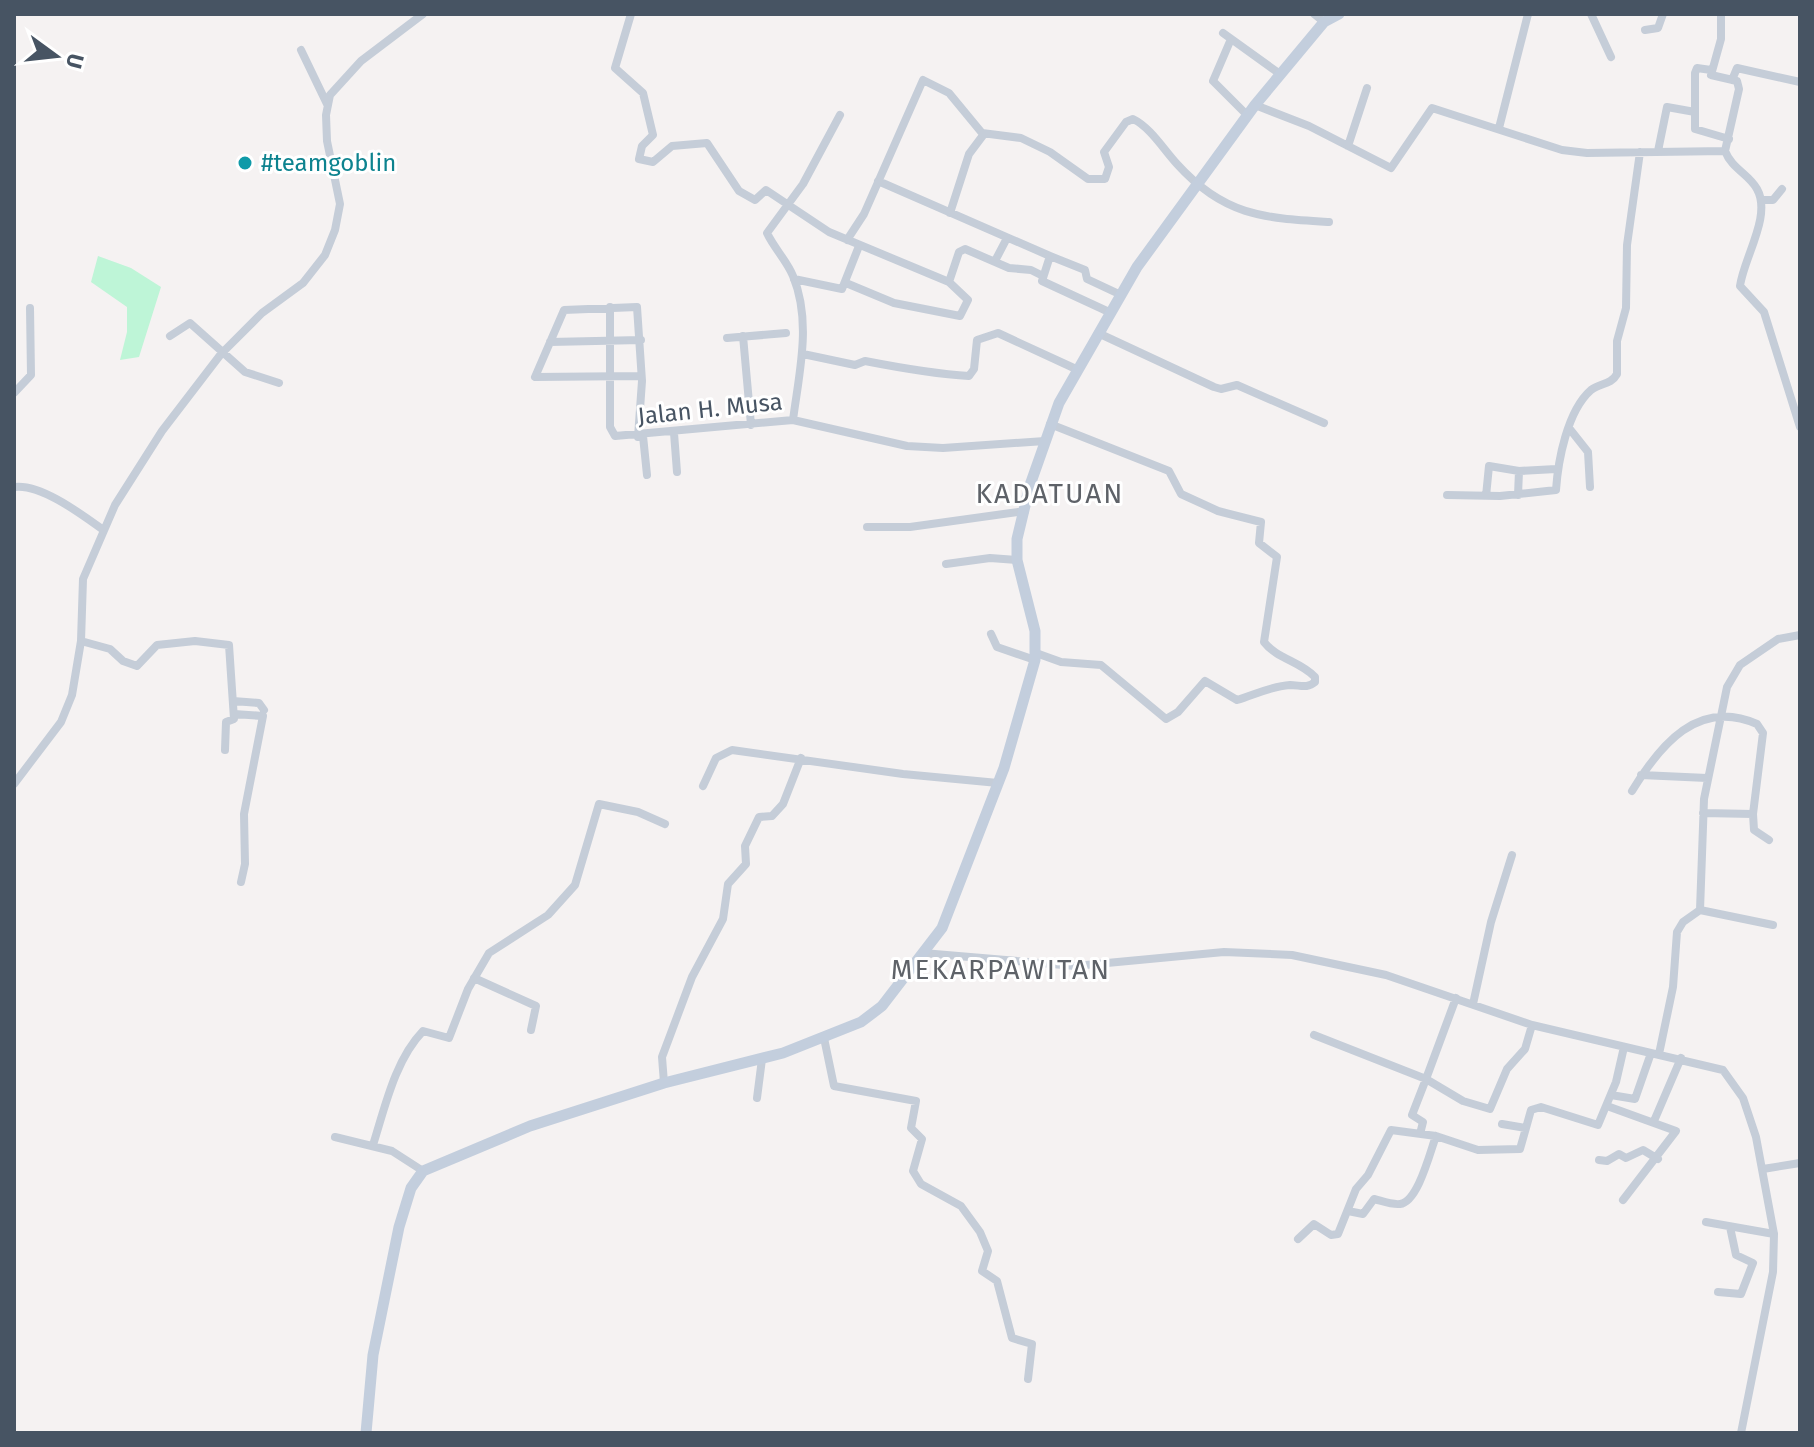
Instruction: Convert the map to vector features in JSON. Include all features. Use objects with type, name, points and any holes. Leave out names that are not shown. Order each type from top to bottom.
[{"type":"street","points":[[327,104],[339,82],[361,61],[423,14]]},
{"type":"street","points":[[631,14],[615,68],[644,94],[653,135],[641,147],[643,160],[660,158],[674,145],[707,143],[740,192],[755,200],[766,191],[859,246],[949,282],[968,300],[960,316],[894,303],[846,283]]},
{"type":"street","points":[[366,1433],[373,1355],[399,1227],[411,1188],[423,1171],[530,1126],[664,1083],[762,1059],[824,1038],[875,1013],[923,953],[951,911],[972,844],[998,783],[1036,657],[1035,631],[1017,560],[1017,539],[1050,424],[1076,369],[1119,294],[1196,184],[1319,18],[1339,14]]},
{"type":"street","points":[[1499,128],[1528,14]]},
{"type":"street","points":[[1591,14],[1611,57]]},
{"type":"street","points":[[1645,30],[1658,28],[1663,14]]},
{"type":"street","points":[[1721,14],[1721,39],[1711,70],[1714,78],[1732,80],[1738,83],[1739,89],[1725,151],[1733,167],[1753,184],[1761,200],[1740,286],[1764,312],[1800,427]]},
{"type":"street","points":[[1223,33],[1280,74]]},
{"type":"street","points":[[1231,39],[1213,81],[1251,110],[1348,146],[1393,168],[1431,109],[1562,150],[1725,151]]},
{"type":"street","points":[[14,784],[18,772],[61,722],[72,695],[81,641],[83,579],[102,529],[155,442],[221,354],[262,313],[303,283],[325,255],[335,230],[340,204],[327,141],[327,104],[301,50]]},
{"type":"street","points":[[1711,70],[1697,68],[1695,73],[1695,129],[1729,139]]},
{"type":"street","points":[[1732,80],[1737,68],[1800,82]]},
{"type":"street","points":[[847,240],[864,214],[921,81],[949,93],[984,134],[1024,139],[1088,179],[1105,179],[1109,167],[1104,152],[1126,122],[1137,120],[1196,184],[1236,210],[1280,219],[1329,222]]},
{"type":"street","points":[[1348,146],[1367,88]]},
{"type":"street","points":[[1658,151],[1667,107],[1695,112]]},
{"type":"street","points":[[793,420],[803,354],[801,315],[794,279],[767,233],[789,205],[840,115]]},
{"type":"street","points":[[950,213],[969,154],[984,134]]},
{"type":"street","points":[[1447,495],[1554,492],[1556,469],[1569,428],[1590,391],[1610,382],[1617,374],[1617,341],[1626,308],[1627,245],[1640,152]]},
{"type":"street","points":[[878,181],[1085,270],[1087,279],[1119,294]]},
{"type":"street","points":[[1761,200],[1773,200],[1782,189]]},
{"type":"street","points":[[995,261],[1007,238]]},
{"type":"street","points":[[794,279],[840,290],[846,283],[859,246]]},
{"type":"street","points":[[949,282],[962,249],[1043,276]]},
{"type":"street","points":[[1050,256],[1043,276],[1044,283],[1109,312]]},
{"type":"street","points":[[609,377],[610,307]]},
{"type":"street","points":[[14,393],[31,375],[30,308]]},
{"type":"street","points":[[641,376],[535,377],[564,310],[639,308],[641,340],[641,376],[640,436],[647,475]]},
{"type":"street","points":[[170,336],[190,323],[221,354],[245,372],[279,383]]},
{"type":"street","points":[[727,338],[786,333]]},
{"type":"street","points":[[803,354],[855,365],[863,361],[931,374],[946,371],[969,376],[974,369],[977,340],[998,333],[1076,369]]},
{"type":"street","points":[[1098,333],[1214,387],[1221,389],[1237,385],[1324,423]]},
{"type":"street","points":[[743,336],[751,425]]},
{"type":"street","points":[[550,342],[641,340]]},
{"type":"street","name":"Jalan H. Musa","points":[[609,377],[610,427],[615,436],[793,420],[907,446],[943,448],[1045,441]]},
{"type":"street","points":[[991,634],[997,647],[1061,662],[1101,665],[1166,719],[1178,712],[1205,681],[1237,700],[1269,689],[1292,685],[1306,687],[1315,682],[1315,677],[1304,667],[1271,652],[1264,642],[1277,557],[1259,543],[1261,522],[1214,510],[1179,492],[1169,471],[1050,424]]},
{"type":"street","points":[[1569,428],[1588,452],[1590,487]]},
{"type":"street","points":[[674,433],[677,472]]},
{"type":"street","points":[[1486,496],[1489,466],[1519,471],[1556,469]]},
{"type":"street","points":[[1518,495],[1519,471]]},
{"type":"street","points":[[14,487],[29,488],[61,501],[102,529]]},
{"type":"street","points":[[867,527],[910,527],[1025,511]]},
{"type":"street","points":[[946,564],[990,558],[1017,560]]},
{"type":"street","points":[[1700,910],[1707,778],[1727,687],[1740,665],[1778,639],[1800,635]]},
{"type":"street","points":[[81,641],[113,650],[124,662],[137,666],[157,645],[195,641],[227,643],[231,647],[234,720],[226,722],[225,750]]},
{"type":"street","points":[[233,701],[259,703],[264,710]]},
{"type":"street","points":[[234,714],[263,716],[244,814],[245,864],[241,882]]},
{"type":"street","points":[[1632,791],[1660,750],[1679,733],[1721,714],[1751,721],[1761,728],[1754,830],[1769,840]]},
{"type":"street","points":[[703,786],[716,758],[725,751],[998,783]]},
{"type":"street","points":[[664,1083],[662,1057],[692,977],[723,919],[726,889],[746,864],[745,846],[759,817],[772,816],[783,804],[801,758]]},
{"type":"street","points":[[1641,775],[1707,778]]},
{"type":"street","points":[[373,1145],[389,1095],[412,1045],[423,1031],[449,1038],[474,978],[489,953],[548,915],[575,885],[600,803],[638,812],[665,824]]},
{"type":"street","points":[[1703,813],[1753,814]]},
{"type":"street","points":[[1473,1004],[1491,922],[1512,855]]},
{"type":"street","points":[[1611,1095],[1635,1099],[1655,1053],[1673,987],[1677,932],[1683,922],[1700,910],[1773,925]]},
{"type":"street","points":[[923,953],[1075,966],[1261,952],[1327,961],[1456,998],[1532,1025],[1681,1058],[1716,1067],[1730,1075],[1747,1111],[1763,1169],[1774,1234],[1771,1287],[1741,1433]]},
{"type":"street","points":[[474,978],[536,1006],[531,1030]]},
{"type":"street","points":[[1420,1134],[1423,1122],[1412,1115],[1456,998]]},
{"type":"street","points":[[1314,1035],[1426,1079],[1463,1101],[1490,1109],[1507,1069],[1523,1055],[1532,1025]]},
{"type":"street","points":[[824,1038],[834,1086],[916,1101],[911,1128],[922,1139],[913,1171],[923,1185],[963,1208],[980,1232],[987,1250],[982,1271],[997,1281],[1012,1338],[1032,1344],[1028,1379]]},
{"type":"street","points":[[1298,1239],[1314,1224],[1335,1235],[1356,1189],[1368,1175],[1389,1132],[1399,1128],[1478,1150],[1515,1150],[1521,1147],[1536,1107],[1596,1126],[1611,1095],[1624,1047]]},
{"type":"street","points":[[1654,1121],[1681,1058]]},
{"type":"street","points":[[757,1098],[762,1059]]},
{"type":"street","points":[[1607,1106],[1676,1131],[1658,1159],[1623,1200]]},
{"type":"street","points":[[1502,1124],[1526,1128]]},
{"type":"street","points":[[1348,1211],[1363,1214],[1374,1199],[1399,1204],[1408,1201],[1417,1189],[1436,1136]]},
{"type":"street","points":[[335,1137],[373,1145],[423,1171]]},
{"type":"street","points":[[1599,1160],[1607,1161],[1619,1154],[1626,1158],[1643,1150],[1658,1159]]},
{"type":"street","points":[[1763,1169],[1800,1163]]},
{"type":"street","points":[[1706,1222],[1774,1234]]},
{"type":"street","points":[[1718,1292],[1740,1295],[1752,1265],[1751,1261],[1736,1255],[1730,1227]]},
{"type":"green space","points":[[98,256],[131,268],[161,287],[139,357],[120,360],[127,332],[127,307],[91,282]]},
{"type":"place","name":"#teamgoblin","points":[[245,163]]},
{"type":"district","name":"KADATUAN","points":[[1050,493]]},
{"type":"district","name":"MEKARPAWITAN","points":[[1001,969]]}]
